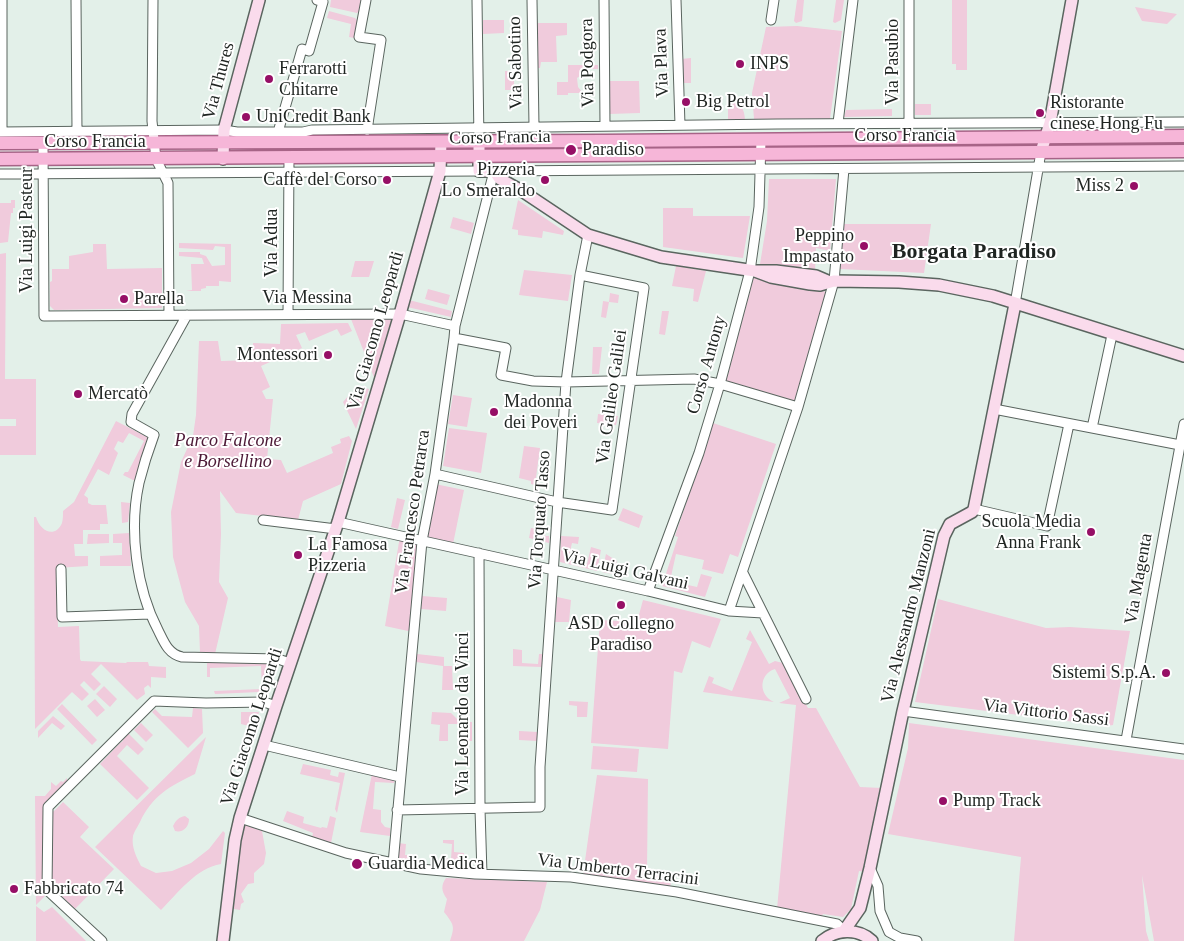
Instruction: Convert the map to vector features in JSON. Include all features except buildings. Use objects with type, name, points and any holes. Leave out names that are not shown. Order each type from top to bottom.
[{"type":"main road","name":"Corso Francia","points":[[1,136],[42,143],[154,146],[223,143],[1184,136]]},
{"type":"main road","name":"Corso Francia","points":[[0,159],[43,159],[154,146],[223,159],[1184,151]]},
{"type":"street","points":[[1,136],[2,0]]},
{"type":"street","points":[[76,0],[77,130]]},
{"type":"street","points":[[153,0],[154,146],[168,183],[170,315]]},
{"type":"street","name":"Via Thures","points":[[223,173],[224,130],[259,0]]},
{"type":"street","points":[[278,132],[302,49],[309,51],[323,2],[317,0]]},
{"type":"street","points":[[366,0],[359,37],[381,40],[367,130]]},
{"type":"street","points":[[477,0],[479,171]]},
{"type":"street","name":"Via Sabotino","points":[[532,0],[534,126]]},
{"type":"street","name":"Via Podgora","points":[[604,0],[605,126]]},
{"type":"street","name":"Via Plava","points":[[676,0],[680,125]]},
{"type":"street","points":[[771,20],[774,0]]},
{"type":"street","points":[[838,123],[853,0]]},
{"type":"street","name":"Via Pasubio","points":[[909,0],[909,124]]},
{"type":"street","points":[[1069,424],[1047,526],[974,510],[1015,304],[1041,152],[1050,123],[1072,0]]},
{"type":"street","name":"Corso Francia","points":[[1,136],[77,130],[154,146],[224,130],[237,132],[303,132],[312,130],[534,126],[1184,122]]},
{"type":"street","name":"Corso Francia","points":[[441,128],[441,142]]},
{"type":"street","name":"Corso Antony","points":[[648,591],[699,453],[752,271],[761,170],[761,140]]},
{"type":"street","name":"Via Giacomo Leopardi","points":[[223,941],[235,840],[240,818],[337,526],[440,172],[441,142]]},
{"type":"street","name":"Via Luigi Pasteur","points":[[42,143],[44,316]]},
{"type":"street","points":[[1151,151],[1151,167]]},
{"type":"street","name":"Via Adua","points":[[288,314],[289,158]]},
{"type":"street","name":"Corso Francia","points":[[0,174],[1184,166]]},
{"type":"street","points":[[763,612],[729,611],[798,407],[832,281],[844,169]]},
{"type":"street","points":[[494,170],[500,179],[522,191],[588,235],[649,255],[752,271],[790,272],[816,276],[832,281],[939,286],[993,296],[1112,335],[1184,356]]},
{"type":"street","name":"Via Francesco Petrarca","points":[[393,864],[422,541],[435,474],[455,326],[494,170]]},
{"type":"street","name":"Via Torquato Tasso","points":[[480,809],[540,807],[540,766],[566,382],[580,275],[588,235]]},
{"type":"street","name":"Via Galileo Galilei","points":[[557,502],[612,510],[644,288],[580,275]]},
{"type":"street","name":"Via Messina","points":[[44,316],[400,314],[455,326]]},
{"type":"street","points":[[187,315],[132,414],[131,422],[154,436],[138,485],[134,526],[138,569],[150,614],[169,651],[175,656],[278,659],[290,663]]},
{"type":"street","points":[[1092,428],[1112,335]]},
{"type":"street","points":[[454,338],[506,348],[501,375],[533,381],[566,382],[694,378],[798,407]]},
{"type":"street","points":[[994,409],[1180,445]]},
{"type":"street","name":"Via Magenta","points":[[1126,740],[1184,424]]},
{"type":"street","points":[[435,474],[557,502]]},
{"type":"street","name":"Via Alessandro Manzoni","points":[[871,940],[863,925],[860,908],[944,536],[950,524],[974,510]]},
{"type":"street","points":[[263,520],[337,526]]},
{"type":"street","name":"Via Luigi Galvani","points":[[337,526],[479,553],[729,611]]},
{"type":"street","name":"Via Leonardo da Vinci","points":[[479,553],[482,874]]},
{"type":"street","points":[[61,569],[62,617],[150,614]]},
{"type":"street","points":[[743,573],[806,699]]},
{"type":"street","points":[[102,941],[47,890],[48,807],[154,701],[206,703],[264,702],[276,706]]},
{"type":"street","name":"Via Vittorio Sassi","points":[[903,711],[1184,749]]},
{"type":"street","points":[[264,745],[400,776]]},
{"type":"street","points":[[397,810],[480,809]]},
{"type":"street","name":"Via Umberto Terracini","points":[[240,818],[346,853],[393,864],[430,870],[482,874],[571,877],[677,892],[844,926]]},
{"type":"street","points":[[870,868],[878,886],[880,911]]},
{"type":"street","points":[[860,908],[868,903],[875,904],[889,932],[900,938],[917,941]]},
{"type":"street","name":"Via Alessandro Manzoni","points":[[844,926],[860,908]]},
{"type":"street","points":[[822,941],[844,926],[871,940]]},
{"type":"green space","points":[[331,0],[362,0],[360,11],[357,13],[330,7]]},
{"type":"green space","points":[[797,0],[804,0],[802,21],[796,23],[794,21]]},
{"type":"green space","points":[[836,0],[844,0],[841,20],[835,23],[833,22]]},
{"type":"green space","points":[[952,0],[967,0],[967,70],[956,70],[956,64],[952,64]]},
{"type":"green space","points":[[1135,7],[1177,14],[1167,24],[1142,21]]},
{"type":"green space","points":[[329,11],[355,18],[358,21],[354,38],[349,37],[351,24],[327,18]]},
{"type":"green space","points":[[483,20],[504,20],[504,33],[483,34]]},
{"type":"green space","points":[[537,23],[567,23],[567,35],[556,36],[557,62],[541,62],[540,68],[537,68]]},
{"type":"green space","points":[[797,26],[842,31],[830,119],[754,119],[752,93],[766,27]]},
{"type":"green space","points":[[691,58],[691,83],[681,83],[681,64],[683,60],[681,59]]},
{"type":"green space","points":[[568,65],[598,65],[598,69],[580,69],[580,76],[577,78],[578,87],[583,93],[557,95],[557,82],[568,82]]},
{"type":"green space","points":[[505,71],[514,71],[514,90],[505,90]]},
{"type":"green space","points":[[609,81],[639,81],[640,113],[609,114]]},
{"type":"green space","points":[[728,100],[736,102],[741,106],[745,121],[728,121]]},
{"type":"green space","points":[[915,104],[931,104],[931,115],[915,115]]},
{"type":"green space","points":[[892,109],[892,116],[844,117],[846,110]]},
{"type":"green space","points":[[769,179],[836,179],[830,251],[816,248],[815,271],[760,264],[767,221]]},
{"type":"green space","points":[[11,200],[15,200],[15,208],[13,208],[13,213],[11,213],[8,242],[0,243],[0,203],[11,203]]},
{"type":"green space","points":[[518,200],[564,231],[563,235],[543,231],[542,238],[518,235],[518,230],[512,229]]},
{"type":"green space","points":[[663,208],[693,208],[693,216],[750,216],[743,258],[663,247]]},
{"type":"green space","points":[[453,217],[474,223],[471,234],[450,228]]},
{"type":"green space","points":[[843,224],[931,224],[924,273],[840,269]]},
{"type":"green space","points":[[179,243],[231,244],[231,282],[219,281],[219,286],[206,286],[201,291],[186,291],[192,290],[191,264],[204,264],[202,258],[179,256],[179,252],[200,252],[200,254],[206,256],[212,266],[225,265],[225,247],[215,246],[213,250],[179,248]]},
{"type":"green space","points":[[93,244],[106,244],[107,269],[162,268],[162,308],[54,310],[50,306],[52,269],[69,269],[69,256],[93,252]]},
{"type":"green space","points":[[6,253],[5,379],[36,379],[36,455],[0,455],[0,426],[16,426],[16,419],[0,419],[0,254]]},
{"type":"green space","points":[[355,261],[374,261],[369,277],[351,277]]},
{"type":"green space","points":[[676,266],[706,271],[698,302],[693,301],[694,289],[672,286]]},
{"type":"green space","points":[[524,270],[572,275],[568,301],[519,295]]},
{"type":"green space","points":[[754,276],[827,292],[796,402],[726,381]]},
{"type":"green space","points":[[428,289],[450,295],[447,305],[425,299]]},
{"type":"green space","points":[[610,293],[619,295],[618,303],[609,302]]},
{"type":"green space","points":[[409,300],[452,311],[451,317],[407,307]]},
{"type":"green space","points":[[603,301],[609,302],[606,318],[601,317]]},
{"type":"green space","points":[[662,311],[669,311],[665,335],[659,334]]},
{"type":"green space","points":[[349,314],[400,314],[375,380]]},
{"type":"green space","name":"Parco Falcone e Borsellino","points":[[348,323],[352,331],[341,336],[337,329],[309,341],[305,332],[296,335],[302,348],[261,366],[270,387],[262,391],[266,399],[273,399],[267,459],[281,460],[287,473],[333,453],[331,447],[341,443],[340,439],[349,436],[352,441],[341,484],[303,501],[298,520],[236,513],[220,491],[219,582],[228,598],[215,654],[200,653],[199,626],[185,602],[173,557],[171,512],[181,462],[193,436],[196,415],[199,341],[218,341],[221,361],[253,360],[253,343],[280,344],[281,324]]},
{"type":"green space","points":[[593,347],[602,347],[599,374],[592,374]]},
{"type":"green space","points":[[365,388],[369,389],[356,429],[343,402],[349,395]]},
{"type":"green space","points":[[453,395],[472,398],[467,427],[448,424]]},
{"type":"green space","points":[[598,414],[618,416],[616,425],[597,423]]},
{"type":"green space","points":[[116,421],[149,438],[135,481],[123,475],[125,472],[128,472],[144,441],[129,433],[123,443],[118,441],[114,449],[118,453],[109,475],[98,469],[84,495],[88,498],[88,503],[92,505],[106,505],[108,524],[100,524],[100,530],[83,530],[83,544],[74,544],[75,556],[88,556],[88,566],[56,568],[58,627],[79,626],[81,661],[148,662],[149,666],[166,667],[166,678],[151,677],[151,688],[148,685],[144,688],[145,694],[137,700],[101,664],[91,674],[101,684],[94,691],[84,681],[80,685],[89,694],[82,701],[72,692],[35,729],[34,517],[48,531],[56,531],[59,528],[62,523],[63,511],[74,502]]},
{"type":"green space","points":[[713,423],[776,444],[738,557],[730,554],[723,574],[702,569],[704,560],[676,554],[670,581],[697,587],[701,574],[712,577],[705,597],[662,586],[678,537],[675,536]]},
{"type":"green space","points":[[449,428],[487,433],[481,473],[443,466]]},
{"type":"green space","points":[[524,446],[540,448],[535,485],[531,484],[531,481],[519,478]]},
{"type":"green space","points":[[435,484],[464,490],[453,544],[426,537]]},
{"type":"green space","points":[[397,498],[405,500],[398,529],[391,527]]},
{"type":"green space","points":[[121,502],[130,503],[128,522],[122,523]]},
{"type":"green space","points":[[623,508],[643,516],[639,528],[618,520]]},
{"type":"green space","points":[[531,528],[546,531],[545,536],[549,536],[549,543],[529,538]]},
{"type":"green space","points":[[129,533],[131,566],[100,566],[100,556],[122,555],[122,543],[113,543],[113,534]]},
{"type":"green space","points":[[88,534],[109,534],[109,543],[87,544]]},
{"type":"green space","points":[[400,536],[422,541],[414,626],[408,631],[385,626]]},
{"type":"green space","points":[[561,536],[579,537],[578,544],[572,543],[568,560],[587,564],[591,547],[601,550],[597,571],[560,562]]},
{"type":"green space","points":[[606,554],[617,561],[612,574],[602,572]]},
{"type":"green space","points":[[422,596],[447,598],[446,611],[421,609]]},
{"type":"green space","points":[[557,597],[571,600],[569,622],[555,622]]},
{"type":"green space","points":[[938,599],[1046,628],[1070,627],[1130,631],[1113,725],[1107,726],[915,702]]},
{"type":"green space","points":[[643,600],[721,619],[710,648],[692,641],[682,673],[674,671],[668,749],[591,743],[600,620],[637,622]]},
{"type":"green space","points":[[750,630],[769,664],[775,661],[783,663],[808,708],[816,708],[860,787],[882,788],[864,872],[859,871],[851,909],[843,917],[823,914],[821,917],[777,909],[796,705],[779,703],[790,698],[775,669],[766,675],[762,685],[765,695],[774,702],[703,692],[709,676],[714,678],[712,683],[732,691],[752,642],[746,639]]},
{"type":"green space","points":[[513,649],[522,650],[522,663],[538,664],[539,654],[542,654],[542,667],[513,666]]},
{"type":"green space","points":[[417,654],[444,657],[444,666],[452,666],[453,690],[442,690],[443,666],[416,662]]},
{"type":"green space","points":[[207,662],[276,663],[264,698],[260,698],[259,692],[215,694],[214,691],[262,689],[261,666],[210,668],[210,677],[207,677]]},
{"type":"green space","points":[[104,686],[117,699],[110,707],[96,694]]},
{"type":"green space","points":[[95,699],[105,710],[97,717],[87,706]]},
{"type":"green space","points":[[569,701],[588,702],[587,717],[577,717],[577,706],[569,705]]},
{"type":"green space","points":[[62,704],[97,740],[92,745],[57,709]]},
{"type":"green space","points":[[193,708],[202,709],[203,733],[188,748],[152,712],[155,709],[162,716],[192,717]]},
{"type":"green space","points":[[241,712],[259,712],[256,722],[251,720],[249,726],[241,724]]},
{"type":"green space","points":[[432,712],[451,713],[459,721],[472,722],[472,741],[469,741],[469,724],[448,724],[448,741],[439,741],[440,725],[431,724]]},
{"type":"green space","points":[[53,716],[65,726],[61,730],[52,723],[38,738],[38,731]]},
{"type":"green space","points":[[141,723],[153,735],[146,742],[134,730]]},
{"type":"green space","points":[[909,723],[1184,760],[1184,941],[1154,941],[1142,875],[1146,931],[1149,941],[1014,941],[1021,857],[888,834],[908,748]]},
{"type":"green space","points":[[519,731],[538,732],[537,741],[519,740]]},
{"type":"green space","points":[[128,733],[144,749],[138,755],[127,745],[117,756],[149,788],[137,800],[100,764],[123,741],[122,738]]},
{"type":"green space","points":[[206,737],[195,774],[170,788],[150,805],[134,833],[133,844],[141,866],[156,873],[172,871],[191,863],[209,849],[223,831],[225,833],[221,864],[203,870],[161,910],[95,847]]},
{"type":"green space","points":[[593,746],[639,749],[637,772],[591,769]]},
{"type":"green space","points":[[303,764],[331,770],[330,775],[338,777],[339,772],[345,773],[337,813],[335,809],[340,783],[300,774]]},
{"type":"green space","points":[[372,774],[395,779],[394,783],[375,782],[373,809],[381,810],[381,822],[385,827],[390,828],[390,836],[360,832]]},
{"type":"green space","points":[[597,775],[648,779],[647,871],[670,877],[672,879],[670,887],[583,875]]},
{"type":"green space","points":[[67,778],[67,781],[43,805],[43,891],[46,895],[36,905],[35,796],[45,796],[51,789],[51,782],[56,786]]},
{"type":"green space","points":[[63,802],[89,827],[80,837],[114,869],[75,909],[51,886],[51,814]]},
{"type":"green space","points":[[287,811],[304,817],[303,823],[321,828],[327,828],[330,816],[336,818],[331,843],[312,837],[313,833],[283,821]]},
{"type":"green space","points":[[185,816],[189,819],[187,827],[181,831],[175,831],[173,826],[175,822]]},
{"type":"green space","points":[[244,824],[262,831],[266,853],[264,864],[254,873],[254,883],[248,884],[241,894],[244,902],[241,904],[240,910],[234,909],[229,903],[238,837]]},
{"type":"green space","points":[[443,840],[454,840],[454,852],[464,853],[464,868],[441,867],[441,858],[451,859],[452,844],[443,843]]},
{"type":"green space","points":[[398,843],[406,844],[405,855],[413,855],[412,863],[397,860]]},
{"type":"green space","points":[[446,878],[547,882],[540,910],[524,941],[450,941],[453,926],[444,912],[447,899],[442,888]]},
{"type":"green space","points":[[36,906],[44,912],[52,907],[86,941],[36,941]]},
{"type":"place","name":"INPS","points":[[740,64]]},
{"type":"place","name":"Ferrarotti Chitarre","points":[[269,79]]},
{"type":"place","name":"Big Petrol","points":[[686,102]]},
{"type":"place","name":"Ristorante cinese Hong Fu","points":[[1040,113]]},
{"type":"place","name":"UniCredit Bank","points":[[246,117]]},
{"type":"place","name":"Paradiso","points":[[571,150]]},
{"type":"place","name":"Caffè del Corso","points":[[387,180]]},
{"type":"place","name":"Pizzeria Lo Smeraldo","points":[[545,180]]},
{"type":"place","name":"Miss 2","points":[[1134,186]]},
{"type":"place","name":"Peppino Impastato","points":[[864,246]]},
{"type":"place","name":"Parella","points":[[124,299]]},
{"type":"place","name":"Montessori","points":[[328,355]]},
{"type":"place","name":"Mercatò","points":[[78,394]]},
{"type":"place","name":"Madonna dei Poveri","points":[[494,412]]},
{"type":"place","name":"Scuola Media Anna Frank","points":[[1091,532]]},
{"type":"place","name":"La Famosa Pizzeria","points":[[298,555]]},
{"type":"place","name":"ASD Collegno Paradiso","points":[[621,605]]},
{"type":"place","name":"Sistemi S.p.A.","points":[[1166,673]]},
{"type":"place","name":"Pump Track","points":[[943,801]]},
{"type":"place","name":"Guardia Medica","points":[[357,864]]},
{"type":"place","name":"Fabbricato 74","points":[[14,889]]},
{"type":"district","name":"Borgata Paradiso","points":[[974,252]]}]
